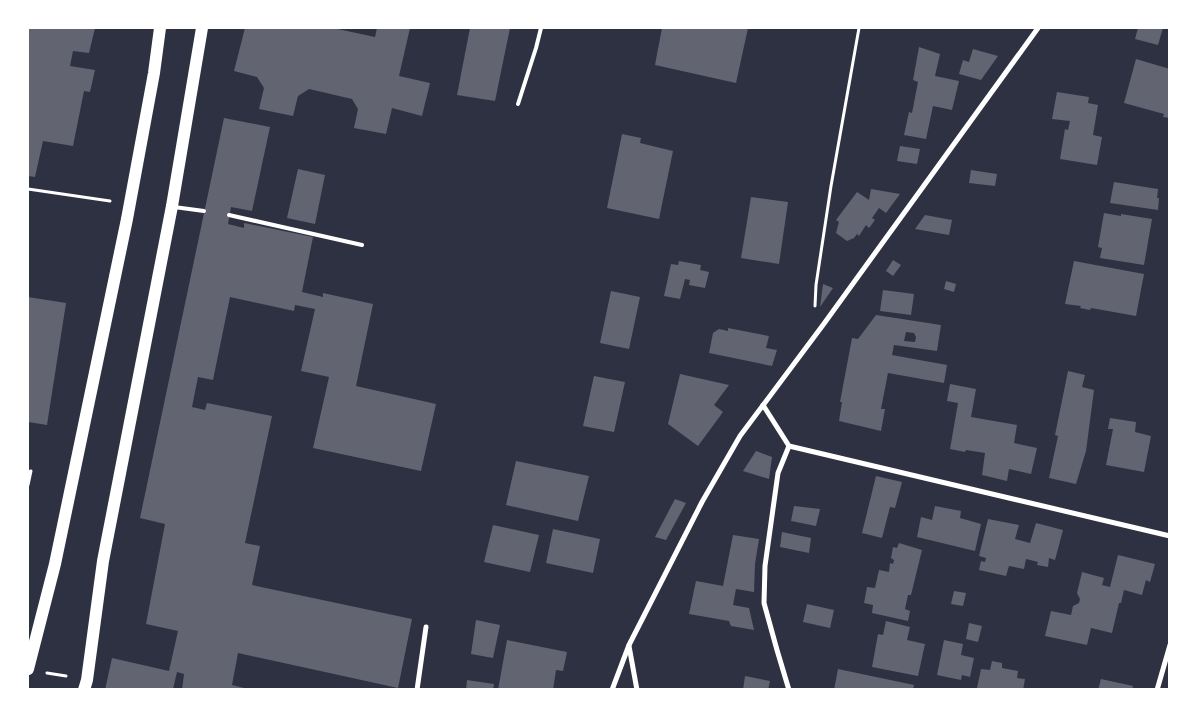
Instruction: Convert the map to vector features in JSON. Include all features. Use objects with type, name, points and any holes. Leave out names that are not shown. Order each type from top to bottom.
[{"type":"main road","points":[[28,669],[55,564],[130,205],[154,73],[160,28]]},
{"type":"main road","points":[[84,690],[87,680],[103,561],[172,206],[202,28]]},
{"type":"street","points":[[612,690],[629,645],[702,502],[740,436],[824,325],[1038,28]]},
{"type":"street","points":[[764,405],[789,446],[1170,536]]},
{"type":"street","points":[[789,446],[778,473],[765,566],[764,603],[789,690]]},
{"type":"street","points":[[417,690],[426,627]]},
{"type":"street","points":[[629,645],[636,690]]},
{"type":"street","points":[[1157,690],[1170,645]]},
{"type":"lane","points":[[518,104],[541,28]]},
{"type":"lane","points":[[172,206],[204,211]]},
{"type":"lane","points":[[229,215],[362,245]]},
{"type":"path","points":[[824,325],[814,304],[816,285],[831,186],[859,28]]},
{"type":"path","points":[[28,188],[130,205]]},
{"type":"path","points":[[28,472],[31,471],[28,485]]},
{"type":"path","points":[[42,673],[66,676]]},
{"type":"building","points":[[28,28],[95,28],[89,53],[73,51],[70,66],[95,70],[90,92],[84,91],[73,146],[43,141],[35,177],[28,176]]},
{"type":"building","points":[[245,28],[333,28],[375,37],[377,28],[410,28],[399,76],[430,83],[422,116],[392,108],[386,134],[354,128],[358,109],[352,99],[309,89],[298,96],[293,116],[259,109],[264,88],[257,77],[234,71]]},
{"type":"building","points":[[470,28],[510,28],[495,101],[457,95]]},
{"type":"building","points":[[662,28],[748,28],[736,83],[655,65]]},
{"type":"building","points":[[1138,28],[1163,28],[1158,45],[1135,39]]},
{"type":"building","points":[[919,47],[940,54],[935,76],[959,81],[952,110],[933,106],[926,139],[904,135],[909,112],[912,113],[918,82],[913,80]]},
{"type":"building","points":[[973,49],[998,56],[981,80],[959,74],[963,60],[969,62]]},
{"type":"building","points":[[1136,59],[1170,69],[1170,118],[1163,117],[1164,114],[1124,103]]},
{"type":"building","points":[[1057,92],[1089,97],[1088,103],[1098,105],[1093,135],[1102,137],[1097,165],[1060,159],[1065,129],[1068,130],[1070,121],[1052,119]]},
{"type":"building","points":[[224,118],[270,127],[252,211],[231,207],[228,224],[244,228],[244,223],[313,237],[302,292],[323,297],[323,293],[373,304],[356,386],[436,404],[421,471],[313,448],[329,377],[301,371],[315,309],[295,305],[294,311],[230,297],[213,380],[198,377],[192,407],[205,410],[207,403],[272,416],[245,543],[260,546],[252,585],[412,619],[398,688],[238,653],[232,685],[244,688],[244,690],[182,690],[184,674],[177,672],[173,689],[170,688],[169,690],[105,690],[112,658],[169,671],[178,631],[146,624],[165,524],[140,518]]},
{"type":"building","points":[[622,134],[641,138],[640,143],[673,151],[659,219],[607,208]]},
{"type":"building","points":[[900,146],[920,149],[917,164],[897,161]]},
{"type":"building","points":[[298,169],[325,175],[315,224],[287,218]]},
{"type":"building","points":[[971,170],[997,174],[995,186],[969,183]]},
{"type":"building","points":[[1114,182],[1158,189],[1158,210],[1110,203]]},
{"type":"building","points":[[871,189],[900,194],[886,213],[879,208],[872,218],[875,220],[869,228],[866,225],[859,236],[857,234],[854,238],[847,241],[836,233],[839,222],[836,220],[857,192],[869,200]]},
{"type":"building","points":[[751,197],[788,202],[779,264],[741,258]]},
{"type":"building","points":[[1104,213],[1152,219],[1144,265],[1100,258],[1102,248],[1098,247]]},
{"type":"building","points":[[925,215],[952,220],[949,235],[915,229]]},
{"type":"building","points":[[893,260],[901,265],[893,276],[886,271]]},
{"type":"building","points":[[679,261],[701,265],[700,270],[709,272],[705,288],[689,285],[690,280],[685,279],[680,299],[664,296],[671,264],[678,265]]},
{"type":"building","points":[[1074,261],[1144,274],[1136,316],[1091,308],[1090,310],[1080,308],[1081,306],[1065,304]]},
{"type":"building","points":[[946,281],[956,284],[954,292],[944,289]]},
{"type":"building","points":[[823,284],[833,288],[820,307]]},
{"type":"building","points":[[883,290],[914,294],[911,315],[880,311]]},
{"type":"building","points":[[611,291],[640,297],[629,349],[600,343]]},
{"type":"building","points":[[28,297],[66,303],[47,425],[28,422]]},
{"type":"building","points":[[876,315],[941,325],[937,351],[894,345],[892,355],[947,365],[944,383],[888,373],[881,409],[885,409],[881,431],[839,421],[842,402],[840,402],[852,338],[858,339]],"holes":[[[906,332],[914,333],[916,337],[915,342],[904,341]]]},
{"type":"building","points":[[728,328],[769,336],[766,348],[777,350],[772,366],[709,353],[713,333],[719,329],[728,331]]},
{"type":"building","points":[[1068,371],[1085,375],[1082,387],[1094,390],[1086,451],[1076,484],[1049,478],[1058,436],[1055,435]]},
{"type":"building","points":[[680,374],[729,385],[714,405],[723,412],[698,446],[668,424]]},
{"type":"building","points":[[594,376],[625,382],[614,432],[583,426]]},
{"type":"building","points":[[950,384],[976,389],[971,417],[1017,425],[1014,443],[1037,448],[1031,474],[1009,469],[1007,481],[982,475],[985,453],[950,449],[958,403],[947,401]]},
{"type":"building","points":[[1110,418],[1136,422],[1135,432],[1151,436],[1144,472],[1106,465],[1113,429],[1108,429]]},
{"type":"building","points":[[756,451],[772,457],[769,479],[743,471]]},
{"type":"building","points":[[516,461],[589,476],[578,521],[506,505]]},
{"type":"building","points":[[876,476],[902,482],[895,508],[890,507],[882,538],[862,533]]},
{"type":"building","points":[[675,499],[686,503],[666,540],[655,537]]},
{"type":"building","points":[[794,506],[820,509],[816,526],[791,521]]},
{"type":"building","points":[[935,506],[961,511],[960,518],[981,524],[975,551],[917,537],[921,517],[932,520]]},
{"type":"building","points":[[988,519],[1019,525],[1015,539],[1030,543],[1036,523],[1063,530],[1055,560],[1049,558],[1048,567],[1037,565],[1038,562],[1026,559],[1024,569],[1009,566],[1006,576],[979,570],[981,561],[985,562],[986,558],[979,556]]},
{"type":"building","points":[[493,525],[539,535],[530,572],[484,562]]},
{"type":"building","points":[[553,529],[600,539],[593,573],[546,563]]},
{"type":"building","points":[[782,532],[811,538],[809,553],[780,547]]},
{"type":"building","points":[[733,535],[759,539],[755,564],[754,592],[736,589],[733,605],[749,608],[754,630],[731,626],[729,621],[689,614],[696,581],[723,586]]},
{"type":"building","points":[[899,543],[922,550],[911,595],[908,595],[905,609],[910,611],[908,621],[872,613],[873,605],[864,603],[867,587],[875,588],[879,570],[889,572],[890,563],[893,564],[894,560],[891,558],[893,547],[897,548]]},
{"type":"building","points":[[1118,555],[1155,564],[1150,582],[1146,580],[1142,595],[1124,590],[1112,633],[1091,628],[1087,645],[1045,636],[1051,611],[1071,615],[1073,606],[1079,603],[1080,599],[1077,593],[1082,572],[1104,578],[1102,585],[1110,587]]},
{"type":"building","points":[[954,591],[966,593],[963,606],[951,604]]},
{"type":"building","points":[[807,604],[834,610],[830,628],[803,622]]},
{"type":"building","points":[[476,620],[500,625],[493,658],[471,654]]},
{"type":"building","points":[[886,621],[910,627],[907,640],[925,644],[918,676],[872,667],[878,634],[883,635]]},
{"type":"building","points":[[969,623],[982,626],[978,642],[966,639]]},
{"type":"building","points":[[507,640],[567,652],[563,671],[556,670],[553,690],[498,690]]},
{"type":"building","points":[[944,640],[963,644],[961,655],[974,658],[970,677],[962,675],[961,680],[937,675]]},
{"type":"building","points":[[992,661],[1002,663],[1002,668],[1018,671],[1017,678],[1025,679],[1023,690],[984,690],[977,688],[981,669],[990,670]]},
{"type":"building","points":[[838,669],[914,685],[913,690],[834,690]]},
{"type":"building","points":[[745,676],[770,681],[768,690],[743,690]]},
{"type":"building","points":[[1101,679],[1133,686],[1132,690],[1098,690]]},
{"type":"building","points":[[467,680],[494,684],[493,690],[466,690]]}]
